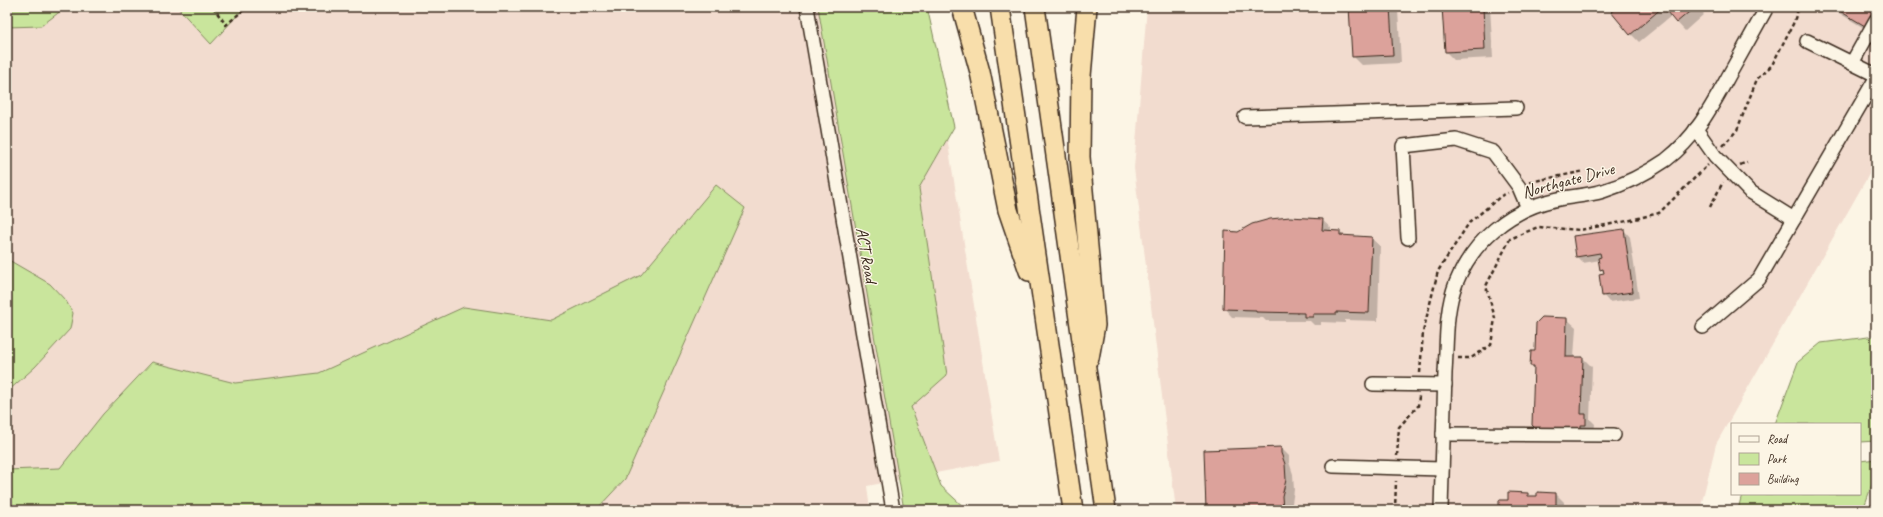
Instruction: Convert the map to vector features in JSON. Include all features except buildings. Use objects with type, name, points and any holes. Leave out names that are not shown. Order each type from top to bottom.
[{"type":"highway","points":[[962,7],[980,72],[1008,210],[1044,314]]},
{"type":"highway","points":[[1000,7],[1073,510]]},
{"type":"highway","points":[[1035,7],[1106,510]]},
{"type":"highway","points":[[1086,374],[1095,325],[1080,157],[1081,76],[1087,7]]},
{"type":"street","name":"ACT Road","points":[[807,7],[892,510]]},
{"type":"street","name":"Northgate Drive","points":[[1441,510],[1447,320],[1450,301],[1466,262],[1476,247],[1492,230],[1515,214],[1555,199],[1603,191],[1621,185],[1645,174],[1666,159],[1703,122],[1767,7]]},
{"type":"street","points":[[1852,63],[1876,20]]},
{"type":"street","points":[[1703,327],[1759,279],[1876,76],[1807,41]]},
{"type":"street","points":[[1246,117],[1516,108]]},
{"type":"street","points":[[1696,129],[1715,156],[1749,191],[1794,220]]},
{"type":"street","points":[[1408,238],[1403,146],[1456,140],[1493,152],[1519,188],[1528,208]]},
{"type":"street","points":[[1373,384],[1445,386]]},
{"type":"street","points":[[1443,434],[1614,435]]},
{"type":"street","points":[[1333,466],[1442,468]]},
{"type":"path","points":[[213,7],[226,25],[247,7]]},
{"type":"path","points":[[1446,359],[1471,358],[1491,345],[1495,318],[1486,286],[1510,239],[1538,227],[1580,230],[1659,213],[1703,171],[1737,130],[1758,79],[1772,65],[1793,24],[1799,7]]},
{"type":"path","points":[[1395,510],[1399,427],[1418,406],[1419,385]]},
{"type":"shaded area","points":[[7,7],[922,7],[928,19],[999,461],[867,486],[870,510],[7,510]]},
{"type":"shaded area","points":[[1147,7],[1876,7],[1876,162],[1716,444],[1700,510],[1176,510],[1134,168]]},
{"type":"green space","points":[[7,7],[66,7],[41,26],[7,27]]},
{"type":"green space","points":[[177,7],[245,7],[211,44]]},
{"type":"green space","points":[[818,7],[927,7],[954,127],[919,188],[947,375],[911,407],[941,486],[967,510],[904,510]]},
{"type":"green space","points":[[716,185],[745,208],[625,479],[596,510],[7,510],[7,470],[60,468],[103,414],[152,362],[235,383],[319,373],[464,307],[551,320],[641,275]]},
{"type":"green space","points":[[7,259],[50,284],[66,301],[73,313],[70,329],[35,367],[7,392]]},
{"type":"green space","points":[[1876,336],[1876,441],[1861,442],[1861,423],[1775,423],[1798,362],[1821,343]]},
{"type":"green space","points":[[1876,459],[1876,473],[1863,510],[1738,510],[1742,495],[1861,495],[1861,461]]}]
